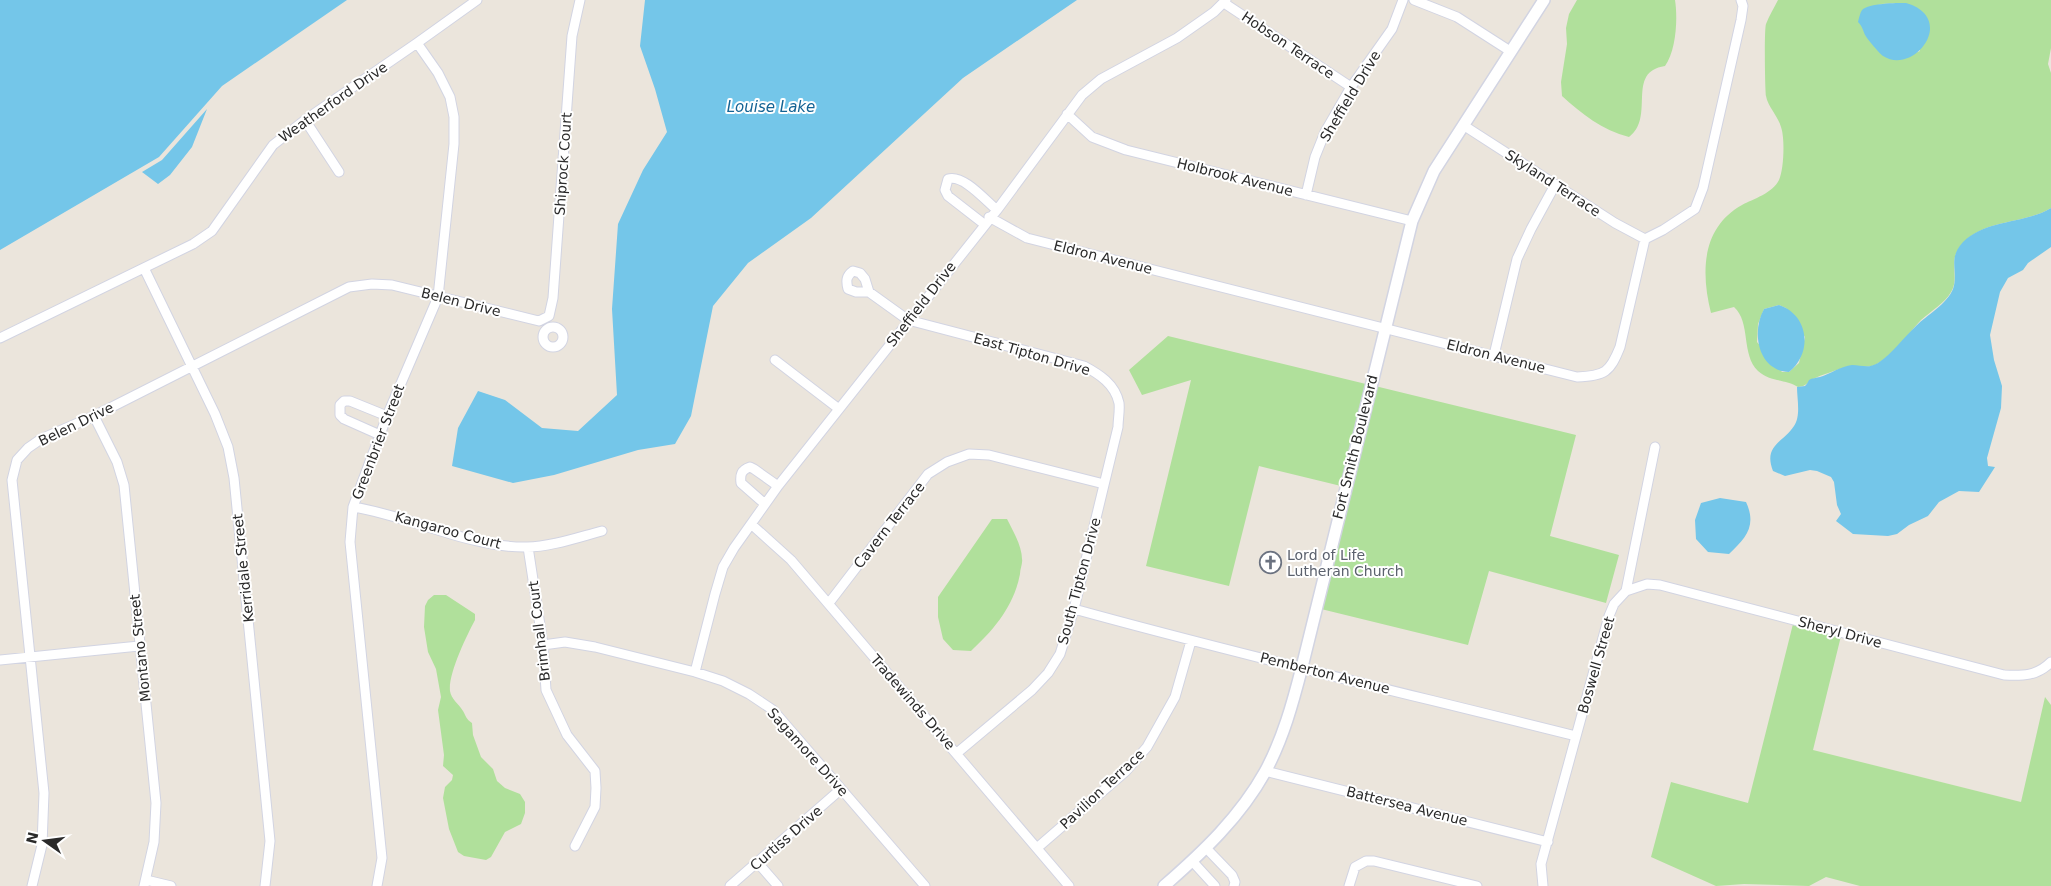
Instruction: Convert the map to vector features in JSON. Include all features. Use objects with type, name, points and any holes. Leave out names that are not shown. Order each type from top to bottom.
[{"type":"street","name":"Weatherford Drive","points":[[0,338],[193,244],[212,231],[272,145],[477,0]]},
{"type":"street","name":"Shiprock Court","points":[[541,320],[549,316],[553,298],[572,36],[580,0]]},
{"type":"street","name":"Sheffield Drive","points":[[1306,195],[1315,157],[1322,140],[1352,88],[1392,29],[1404,0]]},
{"type":"street","points":[[1414,0],[1458,16],[1510,51]]},
{"type":"street","name":"Fort Smith Boulevard","points":[[1164,886],[1207,849],[1236,816],[1266,771],[1285,725],[1302,667],[1412,221],[1434,171],[1544,0]]},
{"type":"street","points":[[1645,239],[1663,230],[1695,209],[1710,162],[1741,20],[1742,0]]},
{"type":"street","name":"Sheffield Drive","points":[[695,672],[723,567],[751,524],[778,486],[908,320],[997,210],[1066,114],[1082,95],[1101,79],[1177,38],[1225,2]]},
{"type":"street","name":"Hobson Terrace","points":[[1225,2],[1352,88]]},
{"type":"street","name":"Greenbrier Street","points":[[377,886],[382,858],[350,542],[353,507],[387,416],[438,297],[454,144],[454,118],[450,97],[438,73],[417,43]]},
{"type":"street","name":"Holbrook Avenue","points":[[1066,114],[1092,137],[1126,150],[1412,221]]},
{"type":"street","points":[[305,120],[339,172]]},
{"type":"street","name":"Skyland Terrace","points":[[1463,125],[1555,185],[1645,239]]},
{"type":"street","name":"Eldron Avenue","points":[[997,210],[964,181],[956,177],[948,179],[945,190],[948,196],[987,221],[1028,238],[1577,377],[1605,373],[1614,363],[1620,347],[1645,239]]},
{"type":"street","points":[[1494,355],[1517,259],[1530,229],[1555,185]]},
{"type":"street","name":"Kerridale Street","points":[[144,268],[215,414],[228,447],[234,478],[270,841],[265,886]]},
{"type":"street","name":"Belen Drive","points":[[32,886],[42,844],[45,817],[31,657],[12,480],[17,460],[28,448],[41,440],[94,416],[349,288],[372,284],[392,285],[541,320]]},
{"type":"street","points":[[869,292],[908,320]]},
{"type":"street","points":[[541,320],[548,328]]},
{"type":"street","name":"East Tipton Drive","points":[[908,320],[1084,366],[1100,374],[1110,384],[1119,402],[1118,427],[1104,484]]},
{"type":"street","points":[[775,360],[839,409]]},
{"type":"street","points":[[380,435],[344,419],[340,415],[340,405],[350,401],[387,416]]},
{"type":"street","name":"Montano Street","points":[[94,416],[116,462],[124,485],[156,803],[154,842],[145,883]]},
{"type":"street","name":"Boswell Street","points":[[1543,886],[1541,864],[1609,616],[1614,604],[1626,591],[1655,447]]},
{"type":"street","name":"Cavern Terrace","points":[[829,603],[928,474],[947,462],[969,454],[989,455],[1104,484]]},
{"type":"street","points":[[765,504],[741,483],[740,476],[742,471],[750,467],[754,468],[778,486]]},
{"type":"street","name":"South Tipton Drive","points":[[957,753],[1032,690],[1048,673],[1060,654],[1074,609],[1104,484]]},
{"type":"street","name":"Kangaroo Court","points":[[353,507],[379,511],[492,544],[528,548],[602,532]]},
{"type":"street","name":"Tradewinds Drive","points":[[751,524],[791,560],[829,603],[1069,886]]},
{"type":"street","name":"Brimhall Court","points":[[528,548],[542,645],[546,690],[567,736],[595,771],[595,807],[575,846]]},
{"type":"street","name":"Sheryl Drive","points":[[1626,591],[1646,584],[1660,585],[2004,675],[2022,676],[2034,674],[2051,662]]},
{"type":"street","name":"Pemberton Avenue","points":[[1074,609],[1191,641],[1576,736]]},
{"type":"street","name":"Pavilion Terrace","points":[[1037,848],[1126,771],[1147,747],[1175,697],[1191,641]]},
{"type":"street","name":"Sagamore Drive","points":[[542,645],[565,642],[595,647],[695,672],[723,681],[749,694],[773,710],[924,886]]},
{"type":"street","points":[[0,660],[139,646]]},
{"type":"street","name":"Battersea Avenue","points":[[1266,771],[1548,842]]},
{"type":"street","name":"Curtiss Drive","points":[[730,886],[841,789]]},
{"type":"street","points":[[1207,849],[1232,875],[1235,882],[1234,886]]},
{"type":"street","points":[[1349,886],[1355,867],[1366,861],[1374,861],[1477,886]]},
{"type":"street","points":[[1193,862],[1215,886]]},
{"type":"street","points":[[758,863],[778,886]]},
{"type":"street","points":[[145,883],[171,886]]},
{"type":"green space","points":[[1577,0],[1675,0],[1676,25],[1672,52],[1665,66],[1653,70],[1646,77],[1643,86],[1640,118],[1637,128],[1629,137],[1593,121],[1562,96],[1561,82],[1567,44],[1566,28],[1569,14]]},
{"type":"green space","points":[[1778,0],[2051,0],[2051,48],[2048,64],[2051,73],[2051,208],[2030,217],[1983,229],[1964,242],[1955,255],[1955,280],[1951,292],[1942,303],[1921,320],[1893,351],[1881,361],[1871,366],[1846,367],[1816,377],[1805,385],[1798,387],[1763,375],[1758,371],[1749,356],[1743,321],[1739,313],[1734,307],[1711,313],[1706,282],[1707,253],[1718,226],[1728,215],[1742,205],[1772,189],[1781,175],[1783,154],[1782,132],[1780,123],[1767,100],[1765,82],[1765,28]],"holes":[[[1898,3],[1920,51],[1903,58],[1884,56],[1866,36],[1862,26],[1875,6]],[[1779,305],[1786,308],[1805,337],[1799,363],[1789,372],[1782,372],[1757,342],[1758,324],[1764,309]]]},
{"type":"green space","points":[[1168,336],[1366,384],[1341,486],[1259,466],[1229,586],[1146,566],[1191,380],[1142,395],[1129,370]]},
{"type":"green space","points":[[1375,386],[1576,435],[1550,536],[1619,555],[1606,603],[1489,571],[1468,645],[1321,609]]},
{"type":"green space","points":[[992,519],[1007,519],[1019,544],[1022,561],[1017,586],[1002,617],[971,651],[953,650],[943,639],[938,617],[938,597]]},
{"type":"green space","points":[[434,595],[446,595],[475,614],[475,620],[455,665],[450,691],[453,699],[472,723],[473,735],[481,757],[493,769],[497,781],[505,788],[520,794],[525,802],[525,813],[521,824],[505,832],[491,857],[486,860],[464,856],[458,852],[449,829],[443,798],[445,787],[452,780],[453,775],[443,766],[444,755],[438,710],[441,697],[436,669],[428,652],[424,627],[425,606]]},
{"type":"green space","points":[[1793,624],[1841,636],[1813,750],[2021,802],[2045,697],[2051,705],[2051,886],[1860,886],[1826,877],[1809,886],[1744,884],[1716,886],[1651,857],[1671,782],[1748,803]]},
{"type":"water","points":[[0,0],[347,0],[222,86],[159,157],[0,250]]},
{"type":"water","name":"Louise Lake","points":[[645,0],[1077,0],[963,78],[811,218],[748,263],[713,306],[691,416],[675,444],[638,450],[554,475],[513,483],[452,466],[458,428],[478,391],[505,400],[542,428],[578,431],[617,395],[612,309],[618,224],[643,170],[667,132],[640,46]]},
{"type":"water","points":[[1906,3],[1921,10],[1929,20],[1930,32],[1926,43],[1918,52],[1907,58],[1895,60],[1883,56],[1879,52],[1866,37],[1858,22],[1861,11],[1870,6]]},
{"type":"water","points":[[207,109],[192,147],[170,175],[158,184],[142,172],[162,160]]},
{"type":"water","points":[[2051,208],[2051,247],[2028,263],[2023,270],[2008,278],[2000,292],[1990,335],[1994,360],[2002,386],[2001,408],[1987,458],[1988,466],[1995,467],[1979,492],[1959,491],[1939,502],[1928,516],[1909,525],[1897,534],[1888,536],[1853,534],[1836,521],[1841,514],[1837,505],[1834,482],[1831,477],[1810,470],[1785,476],[1773,471],[1771,462],[1772,450],[1790,432],[1796,422],[1798,412],[1797,387],[1805,386],[1810,379],[1824,376],[1844,367],[1852,365],[1868,366],[1878,363],[1946,300],[1953,289],[1955,276],[1954,260],[1958,248],[1963,242],[1983,229],[2030,217]]},
{"type":"water","points":[[1779,305],[1797,317],[1804,335],[1802,355],[1789,372],[1778,370],[1770,365],[1764,358],[1758,339],[1760,318],[1764,309]]},
{"type":"water","points":[[1720,498],[1746,502],[1749,510],[1750,525],[1748,531],[1745,537],[1729,554],[1708,552],[1696,539],[1695,520],[1701,503]]},
{"type":"place","name":"Lord of Life Lutheran Church","points":[[1271,563]]}]
